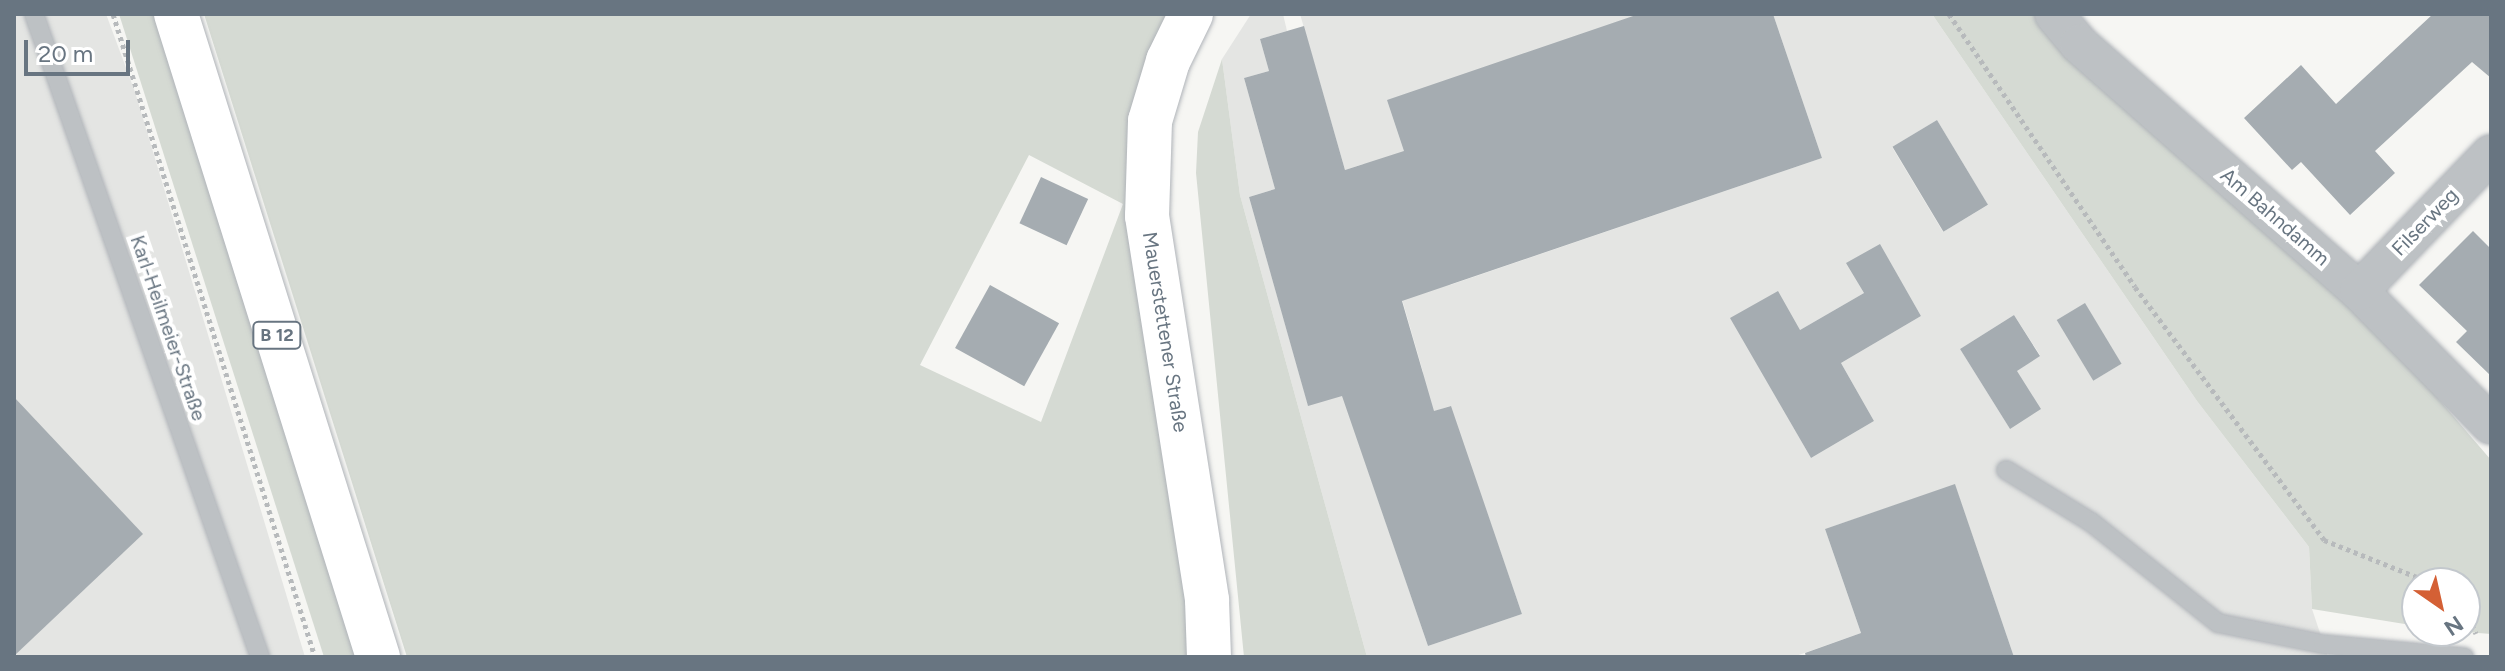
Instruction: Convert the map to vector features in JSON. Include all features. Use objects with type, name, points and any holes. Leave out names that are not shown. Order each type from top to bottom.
[{"type":"main road","name":"B 12","points":[[176,14],[378,657]]},
{"type":"main road","name":"Mauerstettener Straße","points":[[1191,14],[1168,61],[1150,121],[1147,216],[1207,600],[1209,657]]},
{"type":"street","name":"Am Bahndamm","points":[[2054,14],[2079,44],[2359,291],[2491,425]]},
{"type":"street","name":"Filserweg","points":[[2359,291],[2491,154]]},
{"type":"lane","name":"Karl-Heilmeier-Straße","points":[[34,14],[260,657]]},
{"type":"lane","points":[[2006,470],[2091,522],[2218,623],[2290,648],[2323,644],[2464,657]]},
{"type":"path","points":[[113,14],[315,657]]},
{"type":"path","points":[[1949,14],[2135,287],[2324,540],[2401,571]]},
{"type":"shaded area","points":[[14,14],[106,14],[135,92],[305,657],[14,657]]},
{"type":"shaded area","points":[[119,14],[160,14],[360,657],[324,657]]},
{"type":"shaded area","points":[[204,14],[1180,14],[1154,53],[1193,657],[407,657]],"holes":[[[1029,155],[1123,204],[1041,422],[920,365]]]},
{"type":"shaded area","points":[[1251,14],[1283,14],[1287,31],[1260,39],[1269,71],[1244,78],[1275,189],[1249,197],[1308,405],[1423,372],[1363,164],[1345,170],[1300,14],[1639,14],[1450,285],[1822,158],[1773,14],[1932,14],[2197,401],[2309,547],[2312,609],[2328,657],[2014,657],[1955,485],[1825,529],[1861,633],[1793,657],[1367,657],[1240,195],[1222,59]],"holes":[[[1937,120],[1988,205],[1943,232],[1892,147]],[[1880,245],[1921,316],[1841,363],[1874,421],[1811,458],[1731,318],[1800,330],[1864,293],[1847,263]],[[2085,304],[2121,364],[2094,380],[2058,320]],[[2014,315],[2040,355],[2017,371],[2010,429],[1960,349]],[[1450,406],[1522,614],[1428,646],[1357,438]]]},
{"type":"shaded area","points":[[1932,14],[2037,14],[2351,297],[2491,460],[2491,634],[2481,633],[2481,567],[2401,567],[2401,623],[2312,609],[2309,547],[2197,401]]},
{"type":"shaded area","points":[[1222,59],[1240,195],[1367,657],[1244,657],[1196,173],[1198,132]]},
{"type":"building","points":[[1639,14],[1773,14],[1822,158],[1402,301],[1434,411],[1451,406],[1522,614],[1428,646],[1342,396],[1308,406],[1249,197],[1275,189],[1244,78],[1269,71],[1260,39],[1304,26],[1345,170],[1404,151],[1387,100]]},
{"type":"building","points":[[2433,14],[2491,14],[2491,78],[2472,62],[2375,151],[2395,173],[2350,215],[2301,162],[2292,170],[2244,118],[2301,65],[2336,104]]},
{"type":"building","points":[[1937,120],[1988,205],[1943,232],[1892,147]]},
{"type":"building","points":[[1041,177],[1088,199],[1067,245],[1019,223]]},
{"type":"building","points":[[2473,231],[2491,249],[2491,376],[2456,342],[2467,331],[2419,285]]},
{"type":"building","points":[[1880,244],[1921,316],[1841,363],[1874,421],[1811,458],[1730,318],[1778,291],[1800,330],[1864,293],[1846,263]]},
{"type":"building","points":[[990,285],[1059,323],[1024,386],[955,348]]},
{"type":"building","points":[[2085,303],[2122,364],[2093,381],[2057,320]]},
{"type":"building","points":[[2014,315],[2040,356],[2017,371],[2041,409],[2010,429],[1960,349]]},
{"type":"building","points":[[14,397],[143,534],[14,656]]},
{"type":"building","points":[[1955,484],[2014,657],[1806,657],[1805,653],[1861,633],[1825,529]]}]
